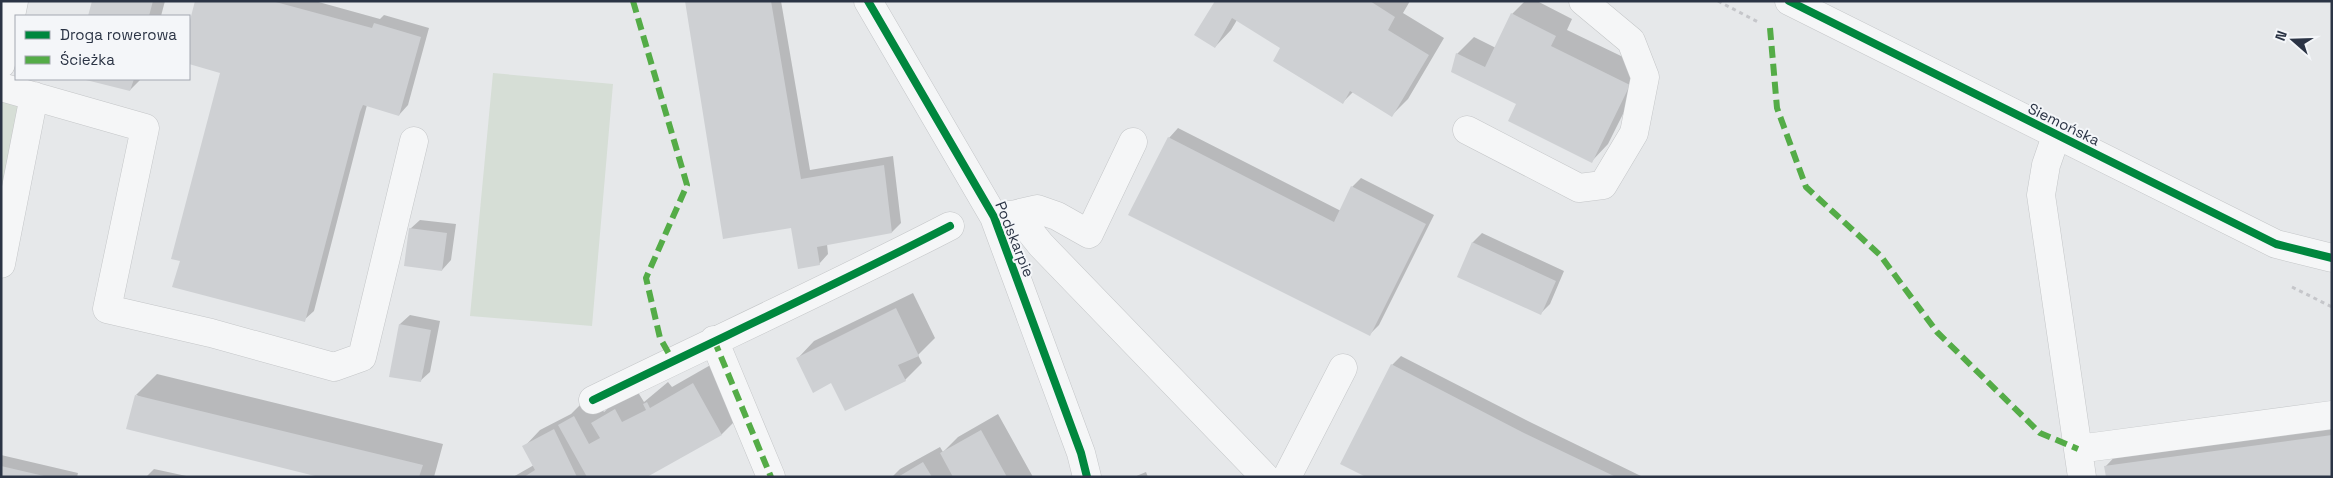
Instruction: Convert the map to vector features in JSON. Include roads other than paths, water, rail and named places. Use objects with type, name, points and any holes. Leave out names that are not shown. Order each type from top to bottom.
[{"type":"street","points":[[1,64],[14,1]]},
{"type":"street","name":"Podskarpie","points":[[868,1],[1005,215],[1087,477]]},
{"type":"street","points":[[1467,130],[1579,188],[1603,185],[1634,133],[1645,76],[1631,41],[1583,1]]},
{"type":"street","name":"Siemońska","points":[[1789,1],[2056,136],[2276,244],[2332,258]]},
{"type":"street","points":[[1,87],[145,128],[107,309],[211,334],[334,367],[362,357],[414,141]]},
{"type":"street","points":[[1,264],[34,96]]},
{"type":"street","points":[[2056,136],[2046,165],[2041,195],[2082,477]]},
{"type":"street","points":[[1005,215],[1037,209],[1057,216],[1089,234],[1133,142]]},
{"type":"street","points":[[1005,215],[1041,245],[1265,477]]},
{"type":"street","points":[[593,400],[714,340],[866,270],[950,226]]},
{"type":"street","points":[[714,340],[771,477]]},
{"type":"street","points":[[1287,477],[1343,368]]},
{"type":"street","points":[[2078,449],[2332,415]]}]
